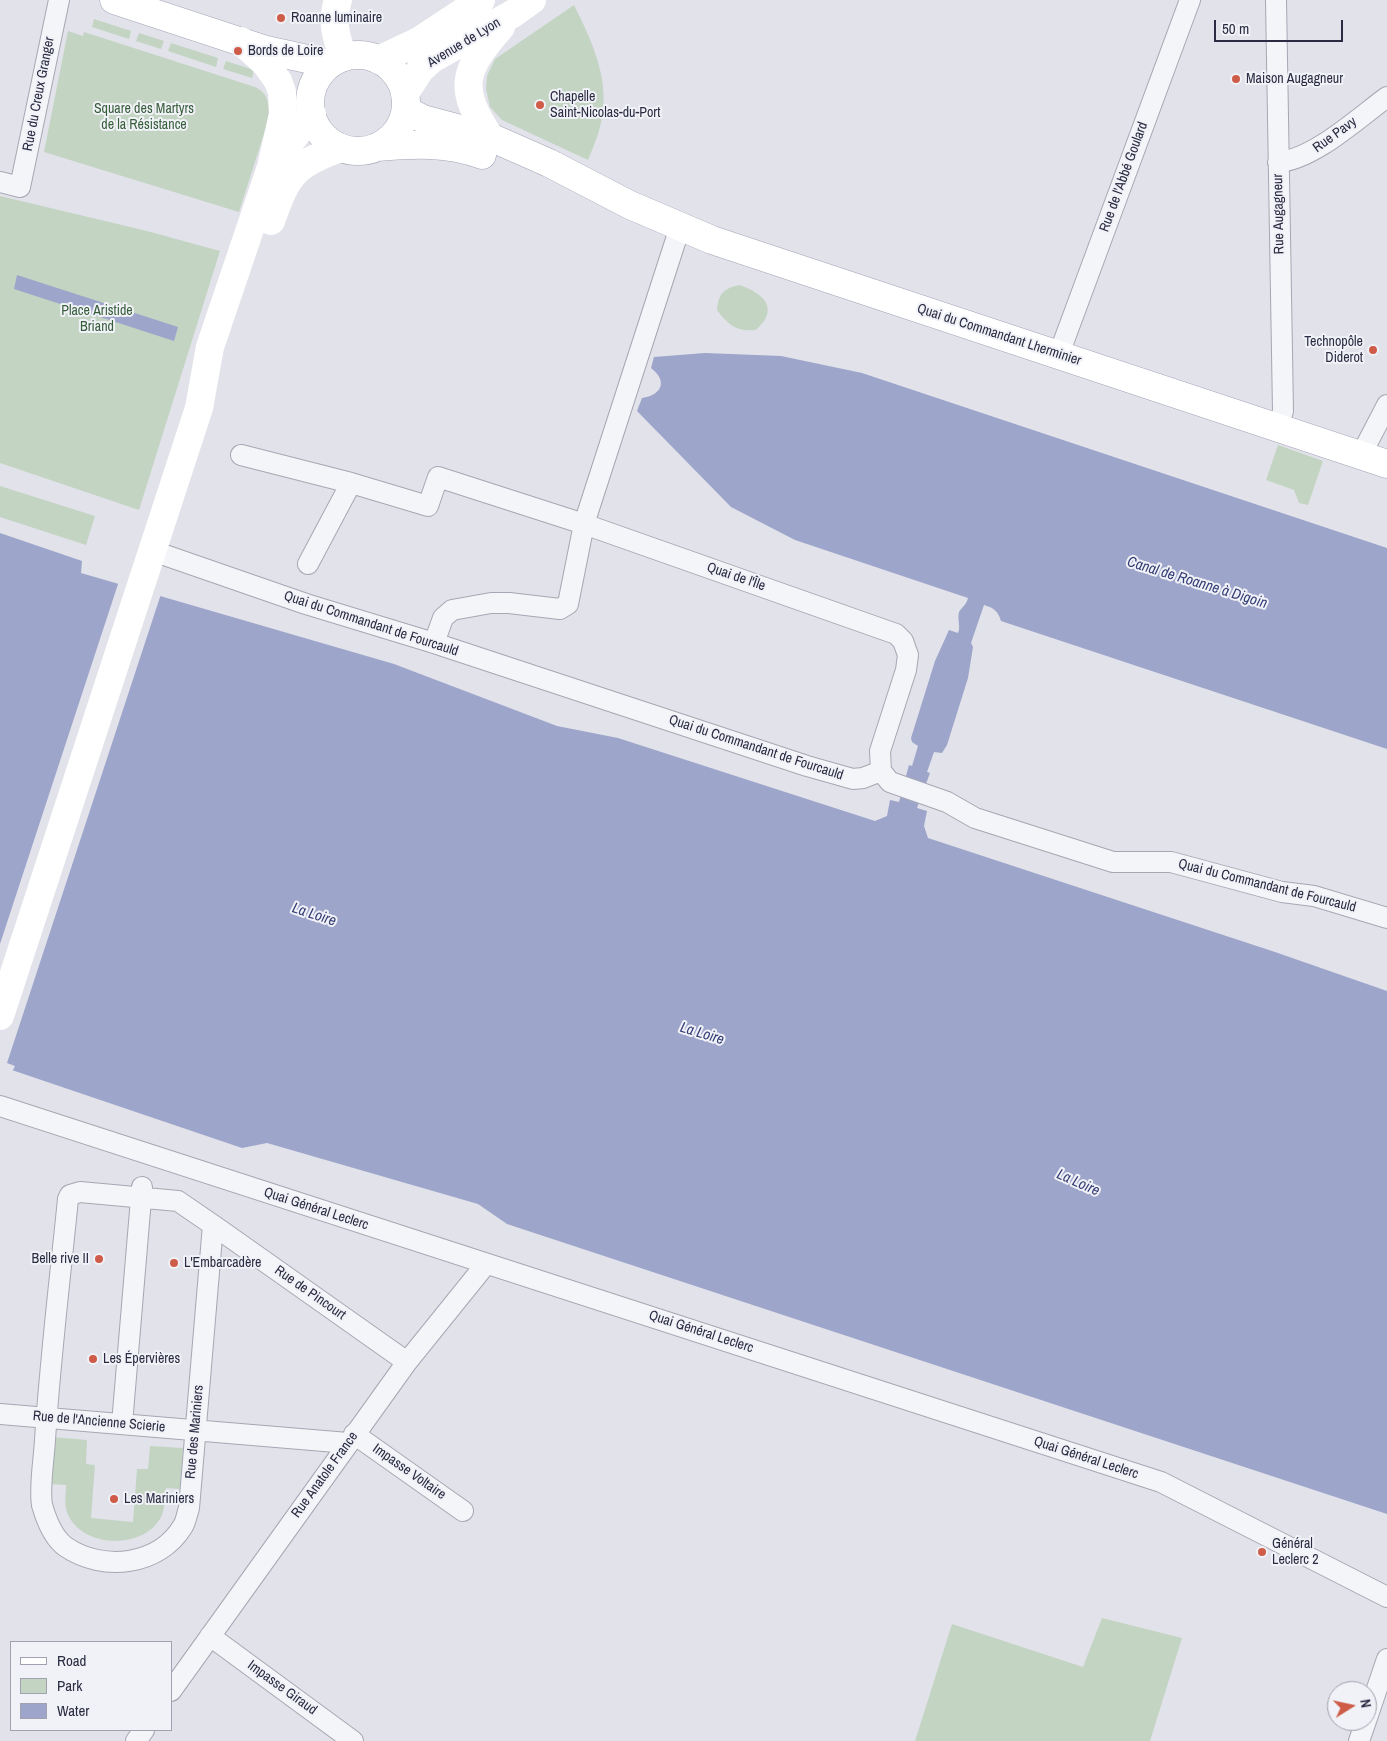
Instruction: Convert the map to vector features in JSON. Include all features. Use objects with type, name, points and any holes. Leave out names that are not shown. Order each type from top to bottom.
[{"type":"main road","points":[[114,0],[254,46],[336,61],[365,56],[379,60],[397,76],[405,101],[396,132],[377,147],[359,151],[341,148],[322,135],[311,104],[290,68],[254,46]]},
{"type":"main road","points":[[336,61],[334,13],[338,0]]},
{"type":"main road","name":"Avenue de Lyon","points":[[379,60],[419,41],[481,0]]},
{"type":"main road","points":[[490,137],[470,103],[471,71],[480,51],[523,6]]},
{"type":"main road","name":"Avenue de Lyon","points":[[405,101],[420,70],[432,59],[523,6]]},
{"type":"main road","points":[[0,1016],[199,408],[210,347],[244,275],[260,226],[283,114],[282,92],[254,46]]},
{"type":"main road","points":[[271,167],[311,104],[321,72],[336,61]]},
{"type":"main road","name":"Quai du Commandant Lherminier","points":[[405,101],[423,118],[490,137],[549,163],[614,197],[680,227],[769,260],[1059,354],[1387,464]]},
{"type":"main road","name":"Quai du Commandant Lherminier","points":[[377,147],[413,144],[462,148],[579,192],[614,197]]},
{"type":"main road","points":[[260,226],[297,168],[315,157],[341,148]]},
{"type":"street","name":"Rue du Creux Granger","points":[[0,182],[20,187],[59,0]]},
{"type":"street","name":"Rue de l'Abbé Goulard","points":[[1059,354],[1190,0]]},
{"type":"street","name":"Rue Augagneur","points":[[1276,0],[1283,411],[1278,428]]},
{"type":"street","name":"Rue Pavy","points":[[1278,162],[1289,161],[1306,155],[1387,97]]},
{"type":"street","points":[[434,643],[443,618],[452,610],[491,603],[509,602],[560,610],[568,604],[584,524],[680,227]]},
{"type":"street","points":[[1360,455],[1387,405]]},
{"type":"street","points":[[241,455],[351,483],[308,564]]},
{"type":"street","name":"Quai de l'Île","points":[[351,483],[428,506],[438,477],[584,524],[896,634],[903,641],[908,655],[906,670],[880,751],[881,772]]},
{"type":"street","name":"Quai du Commandant de Fourcauld","points":[[153,551],[306,604],[434,643],[807,766],[853,779],[881,772],[890,782],[947,802],[975,818],[1113,862],[1171,862],[1282,892],[1314,896],[1387,918]]},
{"type":"street","name":"Quai Général Leclerc","points":[[0,1106],[144,1159],[704,1332],[1161,1482],[1387,1597]]},
{"type":"street","name":"Rue des Mariniers","points":[[80,1192],[142,1192],[178,1201],[213,1225],[189,1508],[183,1526],[167,1545],[146,1558],[114,1563],[83,1556],[64,1546],[48,1523],[42,1503],[46,1417],[68,1199],[70,1195],[80,1192]]},
{"type":"street","points":[[122,1424],[142,1192]]},
{"type":"street","name":"Rue de Pincourt","points":[[213,1225],[407,1362]]},
{"type":"street","name":"Rue Anatole France","points":[[172,1690],[407,1362],[486,1264]]},
{"type":"street","name":"Rue de l'Ancienne Scierie","points":[[0,1414],[90,1420],[195,1431],[352,1438]]},
{"type":"street","name":"Impasse Voltaire","points":[[352,1438],[463,1510]]},
{"type":"street","name":"Impasse Giraud","points":[[210,1636],[353,1741]]},
{"type":"street","points":[[1377,1688],[1387,1659]]},
{"type":"green space","points":[[574,5],[588,34],[599,64],[604,95],[600,127],[588,160],[502,120],[490,107],[486,89],[487,76],[495,59]]},
{"type":"green space","points":[[94,19],[131,31],[129,39],[92,27]]},
{"type":"green space","name":"Square des Martyrs de la Résistance","points":[[68,31],[83,36],[84,32],[255,87],[266,96],[269,118],[239,212],[44,152]]},
{"type":"green space","points":[[139,33],[164,41],[161,49],[136,41]]},
{"type":"green space","points":[[171,43],[218,58],[216,67],[168,51]]},
{"type":"green space","points":[[226,61],[254,70],[252,78],[223,69]]},
{"type":"green space","name":"Place Aristide Briand","points":[[0,196],[147,231],[220,251],[139,510],[0,463]]},
{"type":"green space","points":[[739,285],[756,292],[766,303],[767,315],[756,330],[738,329],[725,320],[717,310],[719,299],[723,293],[729,288]]},
{"type":"green space","points":[[1278,445],[1323,461],[1308,505],[1299,503],[1294,490],[1266,480]]},
{"type":"green space","points":[[0,486],[95,516],[86,545],[0,517]]},
{"type":"green space","points":[[52,1437],[87,1440],[86,1464],[95,1465],[91,1518],[133,1522],[137,1469],[148,1469],[150,1446],[183,1448],[180,1489],[166,1488],[162,1515],[154,1527],[142,1535],[128,1540],[113,1541],[99,1539],[85,1533],[74,1524],[66,1509],[66,1485],[49,1484]]},
{"type":"green space","points":[[1102,1618],[1182,1638],[1150,1741],[915,1741],[952,1624],[1083,1667]]},
{"type":"water","points":[[17,275],[178,327],[174,341],[14,289]]},
{"type":"water","points":[[705,353],[781,356],[862,373],[1387,548],[1387,749],[1001,621],[995,610],[984,605],[971,643],[973,647],[968,678],[947,745],[942,753],[934,752],[927,772],[930,773],[917,808],[927,811],[924,826],[928,838],[1275,952],[1387,991],[1387,1514],[507,1224],[478,1204],[267,1143],[242,1148],[0,1066],[0,533],[82,561],[81,573],[394,664],[557,726],[618,738],[875,821],[887,816],[890,800],[899,802],[909,765],[912,766],[918,746],[912,742],[911,738],[935,661],[949,630],[958,633],[959,612],[966,604],[968,598],[795,540],[731,507],[637,411],[642,398],[654,394],[660,387],[660,378],[651,368],[654,357]]},
{"type":"pier","points":[[119,581],[161,594],[7,1063],[15,1066],[12,1072],[0,1068],[0,944]]},
{"type":"place","name":"Roanne luminaire","points":[[281,18]]},
{"type":"place","name":"Bords de Loire","points":[[238,51]]},
{"type":"place","name":"Maison Augagneur","points":[[1236,79]]},
{"type":"place","name":"Chapelle Saint-Nicolas-du-Port","points":[[540,105]]},
{"type":"place","name":"Technopôle Diderot","points":[[1373,350]]},
{"type":"place","name":"Belle rive II","points":[[99,1259]]},
{"type":"place","name":"L'Embarcadère","points":[[174,1263]]},
{"type":"place","name":"Les Épervières","points":[[93,1359]]},
{"type":"place","name":"Les Mariniers","points":[[114,1499]]},
{"type":"place","name":"Général Leclerc 2","points":[[1262,1552]]},
{"type":"water label","name":"Canal de Roanne à Digoin","points":[[1197,583]]},
{"type":"water label","name":"La Loire","points":[[314,915]]},
{"type":"water label","name":"La Loire","points":[[702,1034]]},
{"type":"water label","name":"La Loire","points":[[1078,1183]]}]
